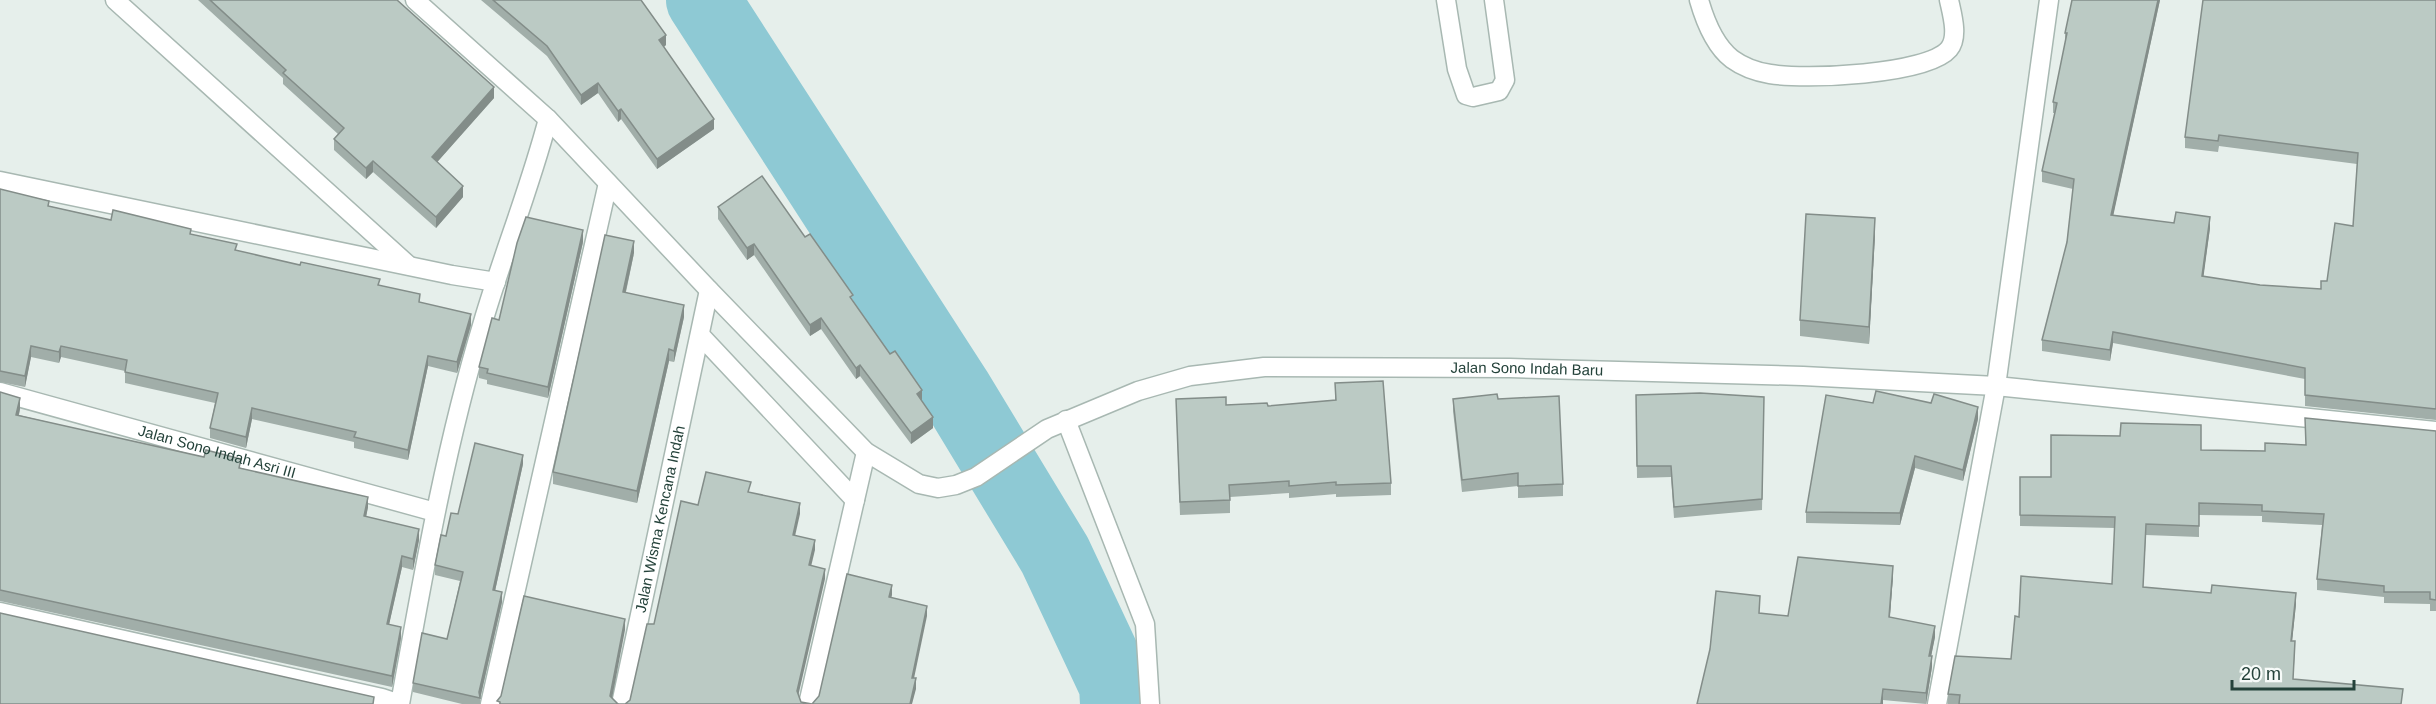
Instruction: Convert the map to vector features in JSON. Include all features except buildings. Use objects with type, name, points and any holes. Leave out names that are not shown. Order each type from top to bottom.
[{"type":"street","points":[[115,0],[408,265]]},
{"type":"street","name":"Jalan Sono Indah Baru","points":[[415,0],[548,119],[866,452],[919,484],[938,488],[956,485],[976,477],[1047,429],[1161,382],[1264,367],[1510,368],[1803,376],[1996,386],[2436,430]]},
{"type":"street","points":[[1446,0],[1460,80],[1466,95],[1473,97],[1499,91],[1505,80],[1494,0]]},
{"type":"street","points":[[1699,0],[1712,36],[1731,58],[1752,70],[1806,77],[1917,66],[1937,58],[1950,48],[1954,37],[1949,0]]},
{"type":"street","points":[[1937,704],[1996,386],[2049,0]]},
{"type":"street","points":[[0,612],[399,704],[435,512],[482,323],[538,156],[548,119]]},
{"type":"street","points":[[0,181],[496,282]]},
{"type":"street","points":[[490,704],[608,183]]},
{"type":"street","name":"Jalan Wisma Kencana Indah","points":[[621,704],[709,290]]},
{"type":"street","points":[[700,335],[855,500]]},
{"type":"street","name":"Jalan Sono Indah Asri III","points":[[0,392],[435,512]]},
{"type":"street","points":[[1066,420],[1145,624],[1150,704]]},
{"type":"street","points":[[808,704],[866,452]]},
{"type":"waterway","points":[[703,0],[955,390],[1055,555],[1116,685],[1117,704]]}]
